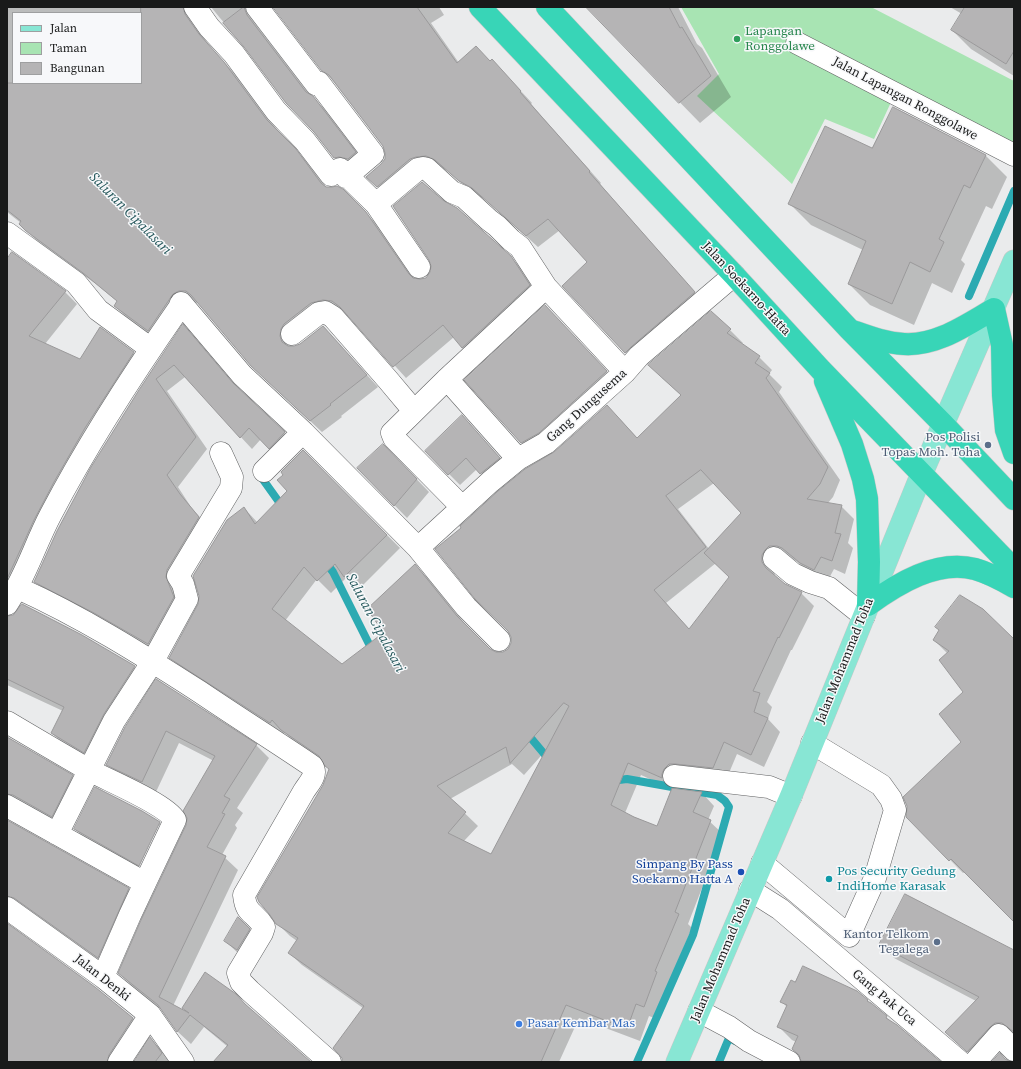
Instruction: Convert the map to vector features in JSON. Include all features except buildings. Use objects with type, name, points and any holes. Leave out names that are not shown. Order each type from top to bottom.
[{"type":"highway","name":"Jalan Soekarno-Hatta","points":[[480,7],[734,275],[821,370],[1014,569]]},
{"type":"highway","points":[[547,7],[849,329],[944,425],[1014,499]]},
{"type":"highway","points":[[849,329],[880,340],[904,344],[915,344],[926,342],[950,333],[994,309],[1002,345],[1003,395],[1006,430],[1014,453]]},
{"type":"highway","points":[[821,370],[852,444],[863,479],[867,499],[869,562],[866,610]]},
{"type":"highway","points":[[866,610],[890,589],[915,577],[938,569],[957,567],[974,569],[1003,580],[1014,587]]},
{"type":"main road","name":"Jalan Mohammad Toha","points":[[677,1062],[791,796],[922,473],[1014,261]]},
{"type":"street","points":[[257,7],[298,62],[316,84],[319,84],[373,154],[346,177]]},
{"type":"street","points":[[200,9],[209,27],[234,54],[276,111],[305,141],[331,175],[340,169],[346,177],[376,204],[419,267]]},
{"type":"street","name":"Jalan Lapangan Ronggolawe","points":[[797,43],[1014,156]]},
{"type":"street","points":[[376,204],[418,169],[427,169],[452,192],[464,197],[520,247],[546,287],[625,372]]},
{"type":"street","points":[[7,233],[76,283],[98,310],[151,349]]},
{"type":"street","name":"Gang Dungusema","points":[[418,548],[462,507],[518,459],[546,443],[625,372],[639,356],[734,275]]},
{"type":"street","points":[[462,507],[392,435],[392,433],[447,379],[546,287]]},
{"type":"street","points":[[330,1062],[250,991],[241,982],[238,973],[262,933],[264,927],[259,919],[250,912],[246,906],[244,895],[304,791],[315,775],[315,770],[306,762],[114,638],[49,602],[12,596],[50,515],[132,376],[181,303],[242,375],[300,429],[418,548],[466,607],[499,640]]},
{"type":"street","points":[[292,334],[319,313],[325,312],[333,318],[414,411]]},
{"type":"street","points":[[447,379],[518,459]]},
{"type":"street","points":[[264,471],[300,429]]},
{"type":"street","points":[[56,834],[114,721],[153,662],[188,599],[183,584],[178,576],[231,488],[232,477],[221,453]]},
{"type":"street","points":[[774,558],[793,574],[810,582],[829,588],[866,610]]},
{"type":"street","points":[[7,722],[89,770],[135,792],[169,812],[175,820],[130,915],[103,977]]},
{"type":"street","points":[[762,863],[849,936],[875,878],[895,810],[891,799],[881,785],[812,743]]},
{"type":"street","points":[[674,776],[769,787],[791,796]]},
{"type":"street","points":[[7,806],[146,883]]},
{"type":"street","name":"Gang Pak Uca","points":[[750,890],[780,909],[960,1062]]},
{"type":"street","name":"Jalan Denki","points":[[7,908],[103,977],[150,1015],[183,1062]]},
{"type":"street","points":[[699,1010],[729,1027],[749,1041],[789,1062]]},
{"type":"street","points":[[119,1062],[150,1015]]},
{"type":"street","points":[[975,1062],[1000,1035],[1014,1050]]},
{"type":"green space","points":[[681,7],[871,7],[1014,81],[1014,150],[892,100],[874,139],[825,119],[792,184],[697,96],[719,74]]},
{"type":"waterway","points":[[969,296],[1014,191]]},
{"type":"waterway","name":"Saluran Cipalasari","points":[[259,474],[284,509]]},
{"type":"waterway","name":"Saluran Cipalasari","points":[[324,560],[333,572],[373,652]]},
{"type":"waterway","name":"Saluran Cipalasari","points":[[525,731],[551,762]]},
{"type":"waterway","name":"Saluran Cipalasari","points":[[611,781],[627,779],[717,795],[725,801],[729,807],[693,935],[637,1062]]},
{"type":"waterway","points":[[719,1062],[729,1038],[735,1041]]},
{"type":"place","name":"Lapangan Ronggolawe","points":[[737,39]]},
{"type":"place","name":"Pos Polisi Topas Moh. Toha","points":[[988,445]]},
{"type":"place","name":"Simpang By Pass Soekarno Hatta A","points":[[741,872]]},
{"type":"place","name":"Pos Security Gedung IndiHome Karasak","points":[[829,879]]},
{"type":"place","name":"Kantor Telkom Tegalega","points":[[937,942]]},
{"type":"place","name":"Pasar Kembar Mas","points":[[519,1024]]}]
